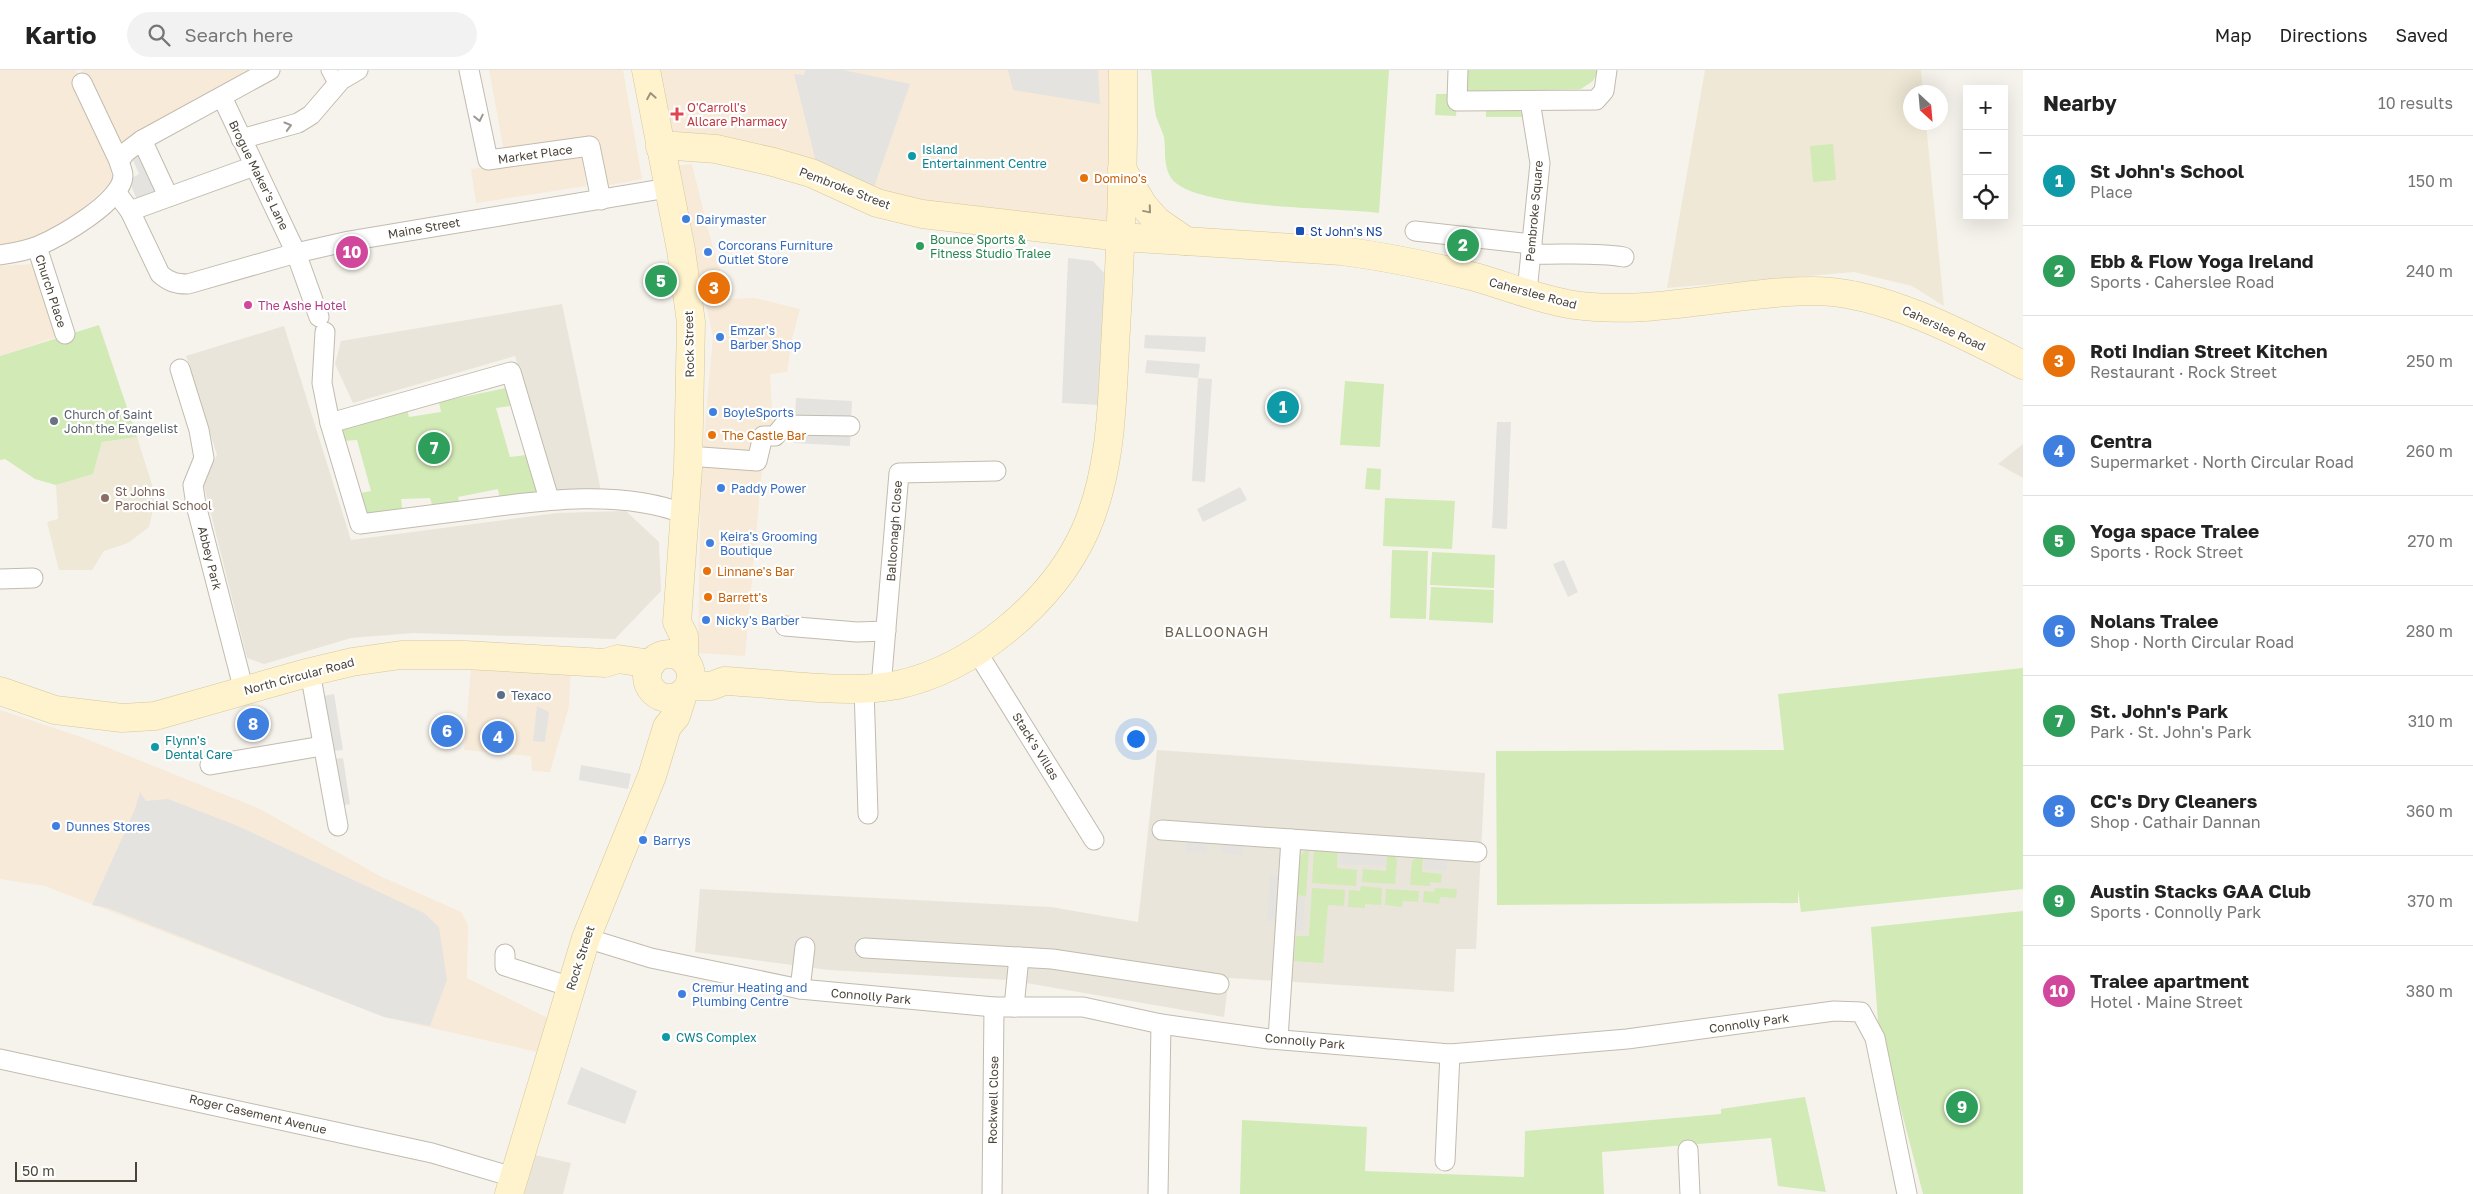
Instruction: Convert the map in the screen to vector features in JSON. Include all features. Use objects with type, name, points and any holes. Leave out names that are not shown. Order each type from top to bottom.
[{"type":"main road","name":"Rock Street","points":[[511,1186],[586,938],[652,776],[667,727],[676,716],[671,676],[684,636],[677,622],[688,456],[691,322],[681,250],[646,70]]},
{"type":"main road","points":[[872,688],[918,680],[949,668],[978,652],[1010,627],[1039,597],[1067,562],[1085,531],[1099,489],[1110,438],[1121,237],[1123,70]]},
{"type":"main road","name":"Pembroke Street","points":[[660,147],[675,146],[716,149],[773,162],[811,174],[877,203],[922,214],[1121,237]]},
{"type":"main road","points":[[1122,169],[1157,221],[1186,241]]},
{"type":"main road","name":"Caherslee Road","points":[[1121,237],[1342,251],[1376,255],[1475,277],[1572,305],[1610,308],[1678,305],[1816,291],[1859,295],[1903,310],[2021,360]]},
{"type":"main road","name":"North Circular Road","points":[[0,691],[55,710],[122,718],[155,716],[310,672],[352,662],[401,655],[465,655],[604,663],[617,672],[671,676],[713,674],[724,681],[872,688]]},
{"type":"street","points":[[119,161],[126,152],[142,140],[270,70]]},
{"type":"street","points":[[241,139],[298,123],[311,115],[333,78],[358,70]]},
{"type":"street","name":"Market Place","points":[[469,70],[488,160],[590,146],[600,200]]},
{"type":"street","points":[[1458,70],[1457,101],[1596,100],[1604,91],[1607,70]]},
{"type":"street","points":[[0,255],[37,247],[76,225],[116,192],[123,175],[119,161],[81,77]]},
{"type":"street","name":"Brogue Maker's Lane","points":[[222,97],[296,253],[322,324],[322,383],[330,423]]},
{"type":"street","name":"Pembroke Square","points":[[1527,292],[1540,163],[1530,101]]},
{"type":"street","points":[[142,140],[168,196]]},
{"type":"street","points":[[130,211],[254,166]]},
{"type":"street","name":"Maine Street","points":[[116,192],[130,211],[160,274],[167,281],[177,284],[188,284],[296,253],[465,221],[668,188]]},
{"type":"street","points":[[1415,231],[1467,239],[1512,240],[1531,249],[1558,255],[1596,252],[1624,257]]},
{"type":"street","name":"Church Place","points":[[37,247],[65,334]]},
{"type":"street","name":"Abbey Park","points":[[180,369],[199,430],[204,458],[193,484],[196,505],[244,691]]},
{"type":"street","points":[[549,499],[511,372],[330,423],[360,524],[549,499],[640,501],[662,505],[685,514]]},
{"type":"street","points":[[688,456],[757,461],[763,436],[775,436],[784,424],[850,426]]},
{"type":"street","name":"Balloonagh Close","points":[[872,688],[886,631],[899,472],[996,471]]},
{"type":"street","points":[[0,579],[33,578]]},
{"type":"street","points":[[785,626],[857,632],[886,631]]},
{"type":"street","name":"Stack's Villas","points":[[978,652],[1094,840]]},
{"type":"street","points":[[310,672],[338,826]]},
{"type":"street","points":[[868,814],[872,688]]},
{"type":"street","points":[[210,765],[322,746]]},
{"type":"street","points":[[1162,830],[1477,852]]},
{"type":"street","points":[[1278,1040],[1291,839]]},
{"type":"street","name":"Connolly Park","points":[[586,938],[651,958],[800,990],[994,1007],[1083,1007],[1161,1024],[1278,1040],[1450,1054],[1627,1040],[1834,1011],[1861,1012],[1875,1038],[1907,1194]]},
{"type":"street","points":[[800,990],[805,947]]},
{"type":"street","points":[[865,948],[1052,959],[1220,984]]},
{"type":"street","points":[[505,954],[505,966],[571,987]]},
{"type":"street","points":[[1014,1007],[1019,957]]},
{"type":"street","name":"Rockwell Close","points":[[992,1194],[994,1007]]},
{"type":"street","points":[[1158,1194],[1161,1024]]},
{"type":"street","points":[[1445,1161],[1450,1054]]},
{"type":"street","name":"Roger Casement Avenue","points":[[0,1059],[432,1153],[511,1186]]},
{"type":"street","points":[[1688,1150],[1690,1194]]},
{"type":"shaded area","points":[[0,70],[76,70],[86,101],[118,175],[74,217],[24,245],[0,247]]},
{"type":"shaded area","points":[[82,70],[260,70],[115,145],[85,86]]},
{"type":"shaded area","points":[[489,70],[623,70],[642,179],[605,186],[595,138],[504,151]]},
{"type":"shaded area","points":[[657,70],[1111,70],[1108,219],[1087,223],[913,201],[874,187],[670,134]]},
{"type":"shaded area","points":[[805,70],[843,70],[910,84],[874,187],[816,162],[794,74],[804,75]]},
{"type":"shaded area","points":[[1008,70],[1098,70],[1100,104],[1013,90]]},
{"type":"shaded area","points":[[1705,70],[1921,70],[1922,85],[1903,85],[1903,130],[1927,130],[1944,306],[1912,286],[1854,272],[1667,288]]},
{"type":"shaded area","points":[[143,153],[164,194],[139,205],[129,180],[139,174],[133,160]]},
{"type":"shaded area","points":[[582,153],[586,186],[476,203],[471,169]]},
{"type":"shaded area","points":[[692,164],[708,230],[729,299],[755,298],[800,309],[792,339],[787,372],[770,374],[773,428],[754,429],[752,454],[703,449],[713,337],[675,166]]},
{"type":"shaded area","points":[[1068,258],[1093,261],[1104,273],[1100,405],[1062,403]]},
{"type":"shaded area","points":[[34,264],[59,336],[0,356],[0,266]]},
{"type":"shaded area","points":[[562,304],[601,491],[554,493],[515,356],[353,403],[335,364],[341,341]]},
{"type":"shaded area","points":[[284,326],[351,540],[557,513],[626,511],[659,542],[661,591],[615,639],[413,633],[351,638],[264,664],[247,658],[203,482],[217,455],[186,356]]},
{"type":"shaded area","points":[[1145,335],[1206,337],[1205,352],[1144,348]]},
{"type":"shaded area","points":[[1147,360],[1200,364],[1198,378],[1145,373]]},
{"type":"shaded area","points":[[1198,378],[1212,379],[1205,482],[1192,481]]},
{"type":"shaded area","points":[[796,398],[852,401],[850,446],[794,443]]},
{"type":"shaded area","points":[[1497,422],[1511,422],[1507,529],[1492,528]]},
{"type":"shaded area","name":"St Johns Parochial School","points":[[137,437],[154,491],[154,505],[149,527],[128,543],[104,551],[92,570],[59,570],[47,522],[58,519],[56,485],[93,474],[102,442]]},
{"type":"shaded area","points":[[2023,444],[2023,478],[1998,464]]},
{"type":"shaded area","points":[[701,465],[762,470],[745,656],[698,653]]},
{"type":"shaded area","points":[[1240,487],[1247,500],[1203,522],[1197,509]]},
{"type":"shaded area","points":[[1564,560],[1578,592],[1568,597],[1553,564]]},
{"type":"shaded area","points":[[571,667],[569,706],[550,772],[532,771],[531,756],[464,750],[471,668]]},
{"type":"shaded area","points":[[334,694],[343,750],[331,751],[323,696]]},
{"type":"shaded area","points":[[537,706],[549,712],[545,742],[533,741]]},
{"type":"shaded area","points":[[0,710],[84,738],[258,808],[380,876],[461,912],[468,925],[467,978],[552,1020],[542,1053],[384,1017],[45,886],[0,879]]},
{"type":"shaded area","points":[[1157,750],[1485,773],[1476,949],[1456,949],[1454,992],[1229,978],[1224,1017],[1009,980],[829,970],[695,952],[700,889],[1051,907],[1138,922]]},
{"type":"shaded area","points":[[343,758],[350,804],[339,806],[332,759]]},
{"type":"shaded area","points":[[581,765],[631,774],[628,789],[579,780]]},
{"type":"shaded area","points":[[140,792],[146,801],[168,799],[238,826],[424,913],[439,927],[447,980],[430,1026],[384,1017],[108,908],[92,905],[135,809]]},
{"type":"shaded area","points":[[1186,840],[1208,841],[1207,853],[1186,852]]},
{"type":"shaded area","points":[[1221,841],[1244,843],[1243,855],[1221,853]]},
{"type":"shaded area","points":[[1340,851],[1385,854],[1385,866],[1339,864]]},
{"type":"shaded area","points":[[1424,857],[1447,858],[1447,871],[1424,869]]},
{"type":"shaded area","points":[[1270,875],[1284,876],[1283,896],[1305,897],[1303,930],[1279,929],[1280,921],[1267,921]]},
{"type":"shaded area","points":[[581,1067],[637,1091],[625,1124],[567,1104]]},
{"type":"shaded area","points":[[535,1155],[571,1163],[563,1194],[524,1194]]},
{"type":"green space","points":[[1151,70],[1389,70],[1379,213],[1236,202],[1207,196],[1185,188],[1171,178],[1168,173],[1164,137],[1155,110]]},
{"type":"green space","points":[[1464,70],[1598,70],[1593,81],[1581,89],[1470,92],[1465,88]]},
{"type":"green space","points":[[1436,94],[1448,94],[1448,103],[1457,103],[1456,116],[1435,115]]},
{"type":"green space","points":[[1486,105],[1518,107],[1524,117],[1486,117]]},
{"type":"green space","points":[[1833,144],[1836,180],[1813,182],[1810,146]]},
{"type":"green space","points":[[99,325],[137,437],[102,442],[93,474],[56,485],[35,479],[5,459],[0,460],[0,356]]},
{"type":"green space","points":[[1345,381],[1384,384],[1380,447],[1340,445]]},
{"type":"green space","points":[[506,388],[510,406],[496,408],[510,457],[526,455],[539,496],[500,501],[498,489],[458,497],[460,507],[434,511],[430,498],[401,499],[403,514],[367,515],[361,493],[371,491],[357,440],[343,441],[341,426],[407,409],[409,417],[441,412],[439,402]]},
{"type":"green space","points":[[1367,468],[1381,469],[1380,490],[1365,489]]},
{"type":"green space","points":[[1385,498],[1455,501],[1452,549],[1383,546]]},
{"type":"green space","points":[[1392,550],[1428,551],[1426,619],[1390,618]]},
{"type":"green space","points":[[1432,552],[1495,555],[1494,588],[1430,585]]},
{"type":"green space","points":[[1431,587],[1494,590],[1493,623],[1429,620]]},
{"type":"green space","points":[[2023,668],[2023,889],[1801,912],[1798,889],[1798,903],[1497,905],[1496,751],[1784,750],[1778,694]]},
{"type":"green space","points":[[1314,849],[1338,850],[1337,868],[1357,870],[1356,886],[1312,883]]},
{"type":"green space","points":[[1306,850],[1309,851],[1306,896],[1294,895],[1297,860]]},
{"type":"green space","points":[[1387,854],[1394,855],[1397,860],[1395,884],[1362,882],[1363,869],[1386,871]]},
{"type":"green space","points":[[1419,856],[1423,856],[1422,872],[1442,874],[1441,883],[1430,882],[1430,886],[1410,885],[1412,861]]},
{"type":"green space","points":[[1361,886],[1382,888],[1381,905],[1365,904],[1365,908],[1348,907],[1349,890],[1360,891]]},
{"type":"green space","points":[[1312,888],[1345,890],[1344,906],[1328,905],[1323,963],[1294,961],[1296,936],[1309,936]]},
{"type":"green space","points":[[1435,888],[1457,889],[1456,898],[1440,897],[1439,904],[1423,902],[1424,891],[1434,892]]},
{"type":"green space","points":[[1386,889],[1419,891],[1418,902],[1403,901],[1402,907],[1385,905]]},
{"type":"green space","points":[[2023,911],[2023,1194],[1923,1194],[1878,1021],[1871,927]]},
{"type":"green space","points":[[1805,1097],[1826,1192],[1778,1186],[1771,1138],[1602,1152],[1604,1194],[1240,1194],[1242,1120],[1367,1127],[1365,1171],[1524,1177],[1525,1131],[1721,1114],[1721,1109]]},
{"type":"place","name":"O'Carroll's Allcare Pharmacy","points":[[677,114]]},
{"type":"place","name":"Island Entertainment Centre","points":[[912,156]]},
{"type":"place","name":"Domino's","points":[[1084,178]]},
{"type":"place","name":"Dairymaster","points":[[686,219]]},
{"type":"place","name":"St John's NS","points":[[1300,231]]},
{"type":"place","name":"Ebb & Flow Yoga Ireland","points":[[1463,245]]},
{"type":"place","name":"Bounce Sports & Fitness Studio Tralee","points":[[920,246]]},
{"type":"place","name":"Tralee apartment","points":[[352,252]]},
{"type":"place","name":"Corcorans Furniture Outlet Store","points":[[708,252]]},
{"type":"place","name":"Yoga space Tralee","points":[[661,281]]},
{"type":"place","name":"Roti Indian Street Kitchen","points":[[714,288]]},
{"type":"place","name":"The Ashe Hotel","points":[[248,305]]},
{"type":"place","name":"Emzar's Barber Shop","points":[[720,337]]},
{"type":"place","name":"St John's School","points":[[1283,407]]},
{"type":"place","name":"BoyleSports","points":[[713,412]]},
{"type":"place","name":"Church of Saint John the Evangelist","points":[[54,421]]},
{"type":"place","name":"The Castle Bar","points":[[712,435]]},
{"type":"place","name":"St. John's Park","points":[[434,448]]},
{"type":"place","name":"Paddy Power","points":[[721,488]]},
{"type":"place","name":"St Johns Parochial School","points":[[105,498]]},
{"type":"place","name":"Keira's Grooming Boutique","points":[[710,543]]},
{"type":"place","name":"Linnane's Bar","points":[[707,571]]},
{"type":"place","name":"Barrett's","points":[[708,597]]},
{"type":"place","name":"Nicky's Barber","points":[[706,620]]},
{"type":"place","name":"Texaco","points":[[501,695]]},
{"type":"place","name":"CC's Dry Cleaners","points":[[253,724]]},
{"type":"place","name":"Nolans Tralee","points":[[447,731]]},
{"type":"place","name":"Centra","points":[[498,737]]},
{"type":"place","name":"Flynn's Dental Care","points":[[155,747]]},
{"type":"place","name":"Dunnes Stores","points":[[56,826]]},
{"type":"place","name":"Barrys","points":[[643,840]]},
{"type":"place","name":"Cremur Heating and Plumbing Centre","points":[[682,994]]},
{"type":"place","name":"CWS Complex","points":[[666,1037]]},
{"type":"place","name":"Austin Stacks GAA Club","points":[[1962,1107]]},
{"type":"district","name":"BALLOONAGH","points":[[1217,631]]}]
